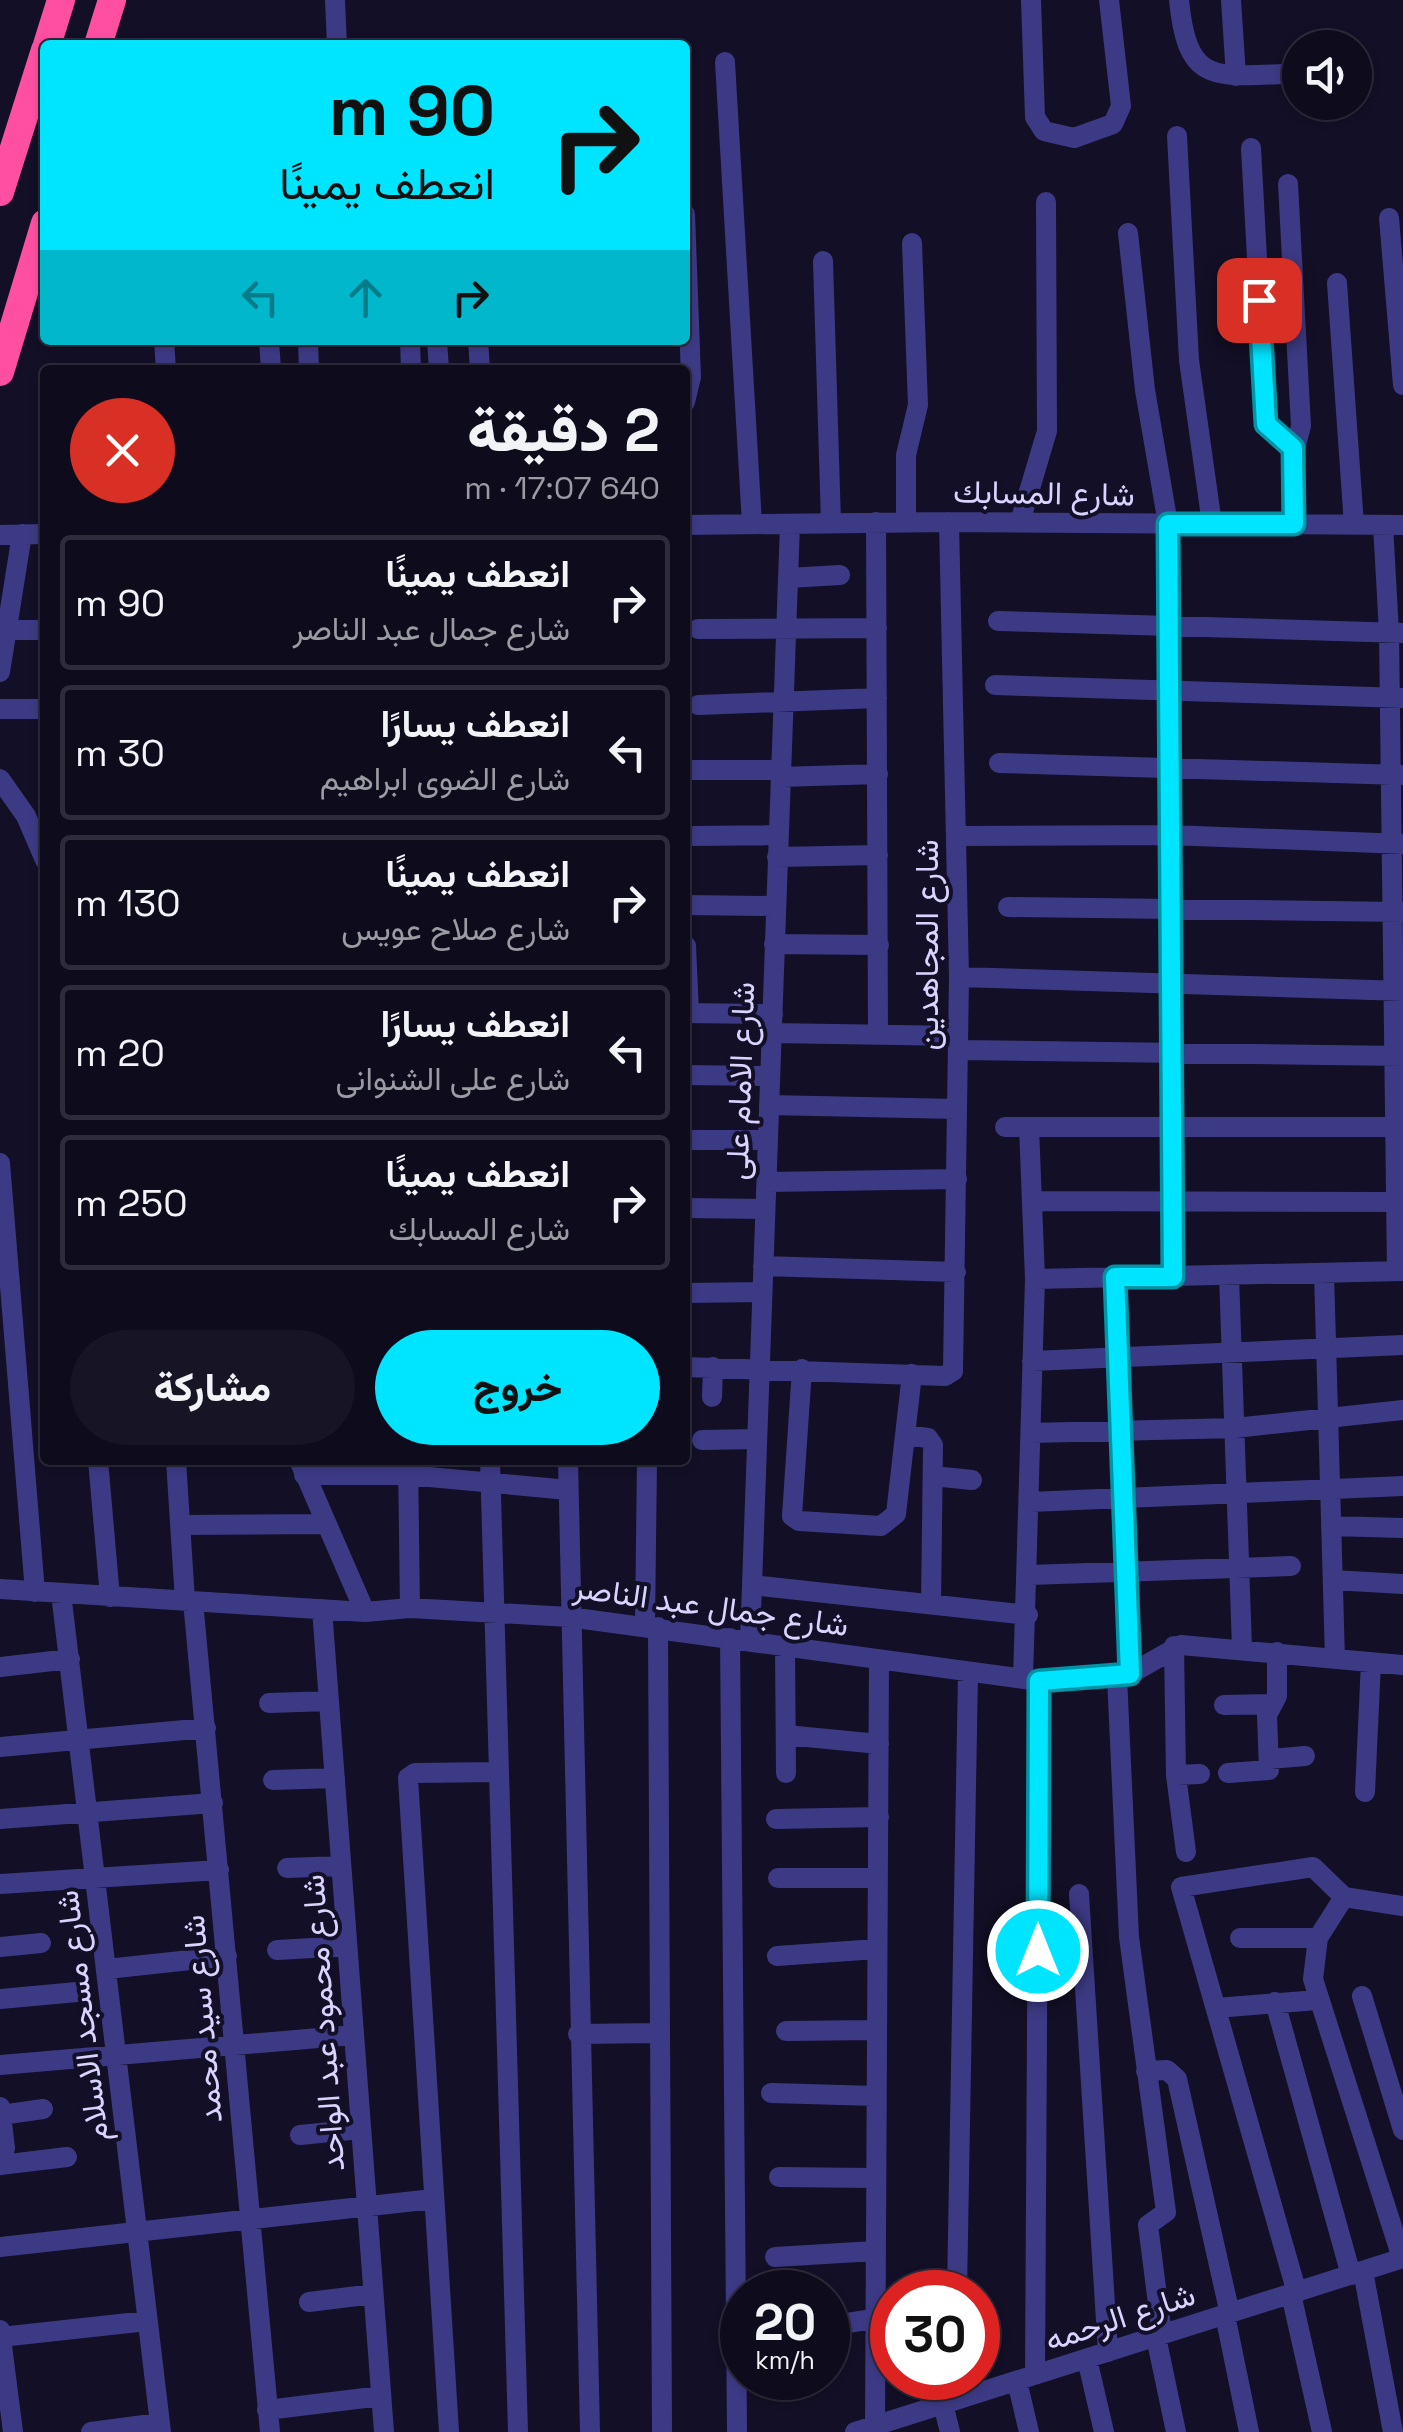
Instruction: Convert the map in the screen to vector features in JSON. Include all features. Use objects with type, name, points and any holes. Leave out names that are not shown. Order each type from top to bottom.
[{"type":"highway","points":[[48,40],[61,0]]},
{"type":"highway","points":[[100,40],[112,0]]},
{"type":"highway","points":[[0,192],[40,67]]},
{"type":"highway","points":[[0,372],[40,239]]},
{"type":"street","points":[[335,0],[337,40]]},
{"type":"street","points":[[1031,0],[1035,117],[1044,130],[1074,138],[1114,124],[1122,106],[1109,0]]},
{"type":"street","points":[[1179,0],[1197,61],[1206,72],[1236,76],[1282,74]]},
{"type":"street","points":[[1231,0],[1236,76]]},
{"type":"street","points":[[725,62],[752,524]]},
{"type":"street","points":[[1177,136],[1189,360],[1212,524]]},
{"type":"street","points":[[1251,148],[1266,424],[1293,448]]},
{"type":"street","points":[[1288,184],[1301,426],[1293,448],[1294,524]]},
{"type":"street","points":[[1020,522],[1047,431],[1046,202]]},
{"type":"street","points":[[1389,218],[1403,385]]},
{"type":"street","points":[[1128,233],[1150,427],[1168,524],[1173,1277]]},
{"type":"street","points":[[906,522],[906,455],[918,405],[912,243]]},
{"type":"street","points":[[822,261],[831,523]]},
{"type":"street","points":[[1338,283],[1354,524]]},
{"type":"street","points":[[690,330],[690,384]]},
{"type":"street","points":[[876,522],[878,1035]]},
{"type":"street","name":"شارع المجاهدين","points":[[912,1374],[948,1376],[954,1368],[959,977],[949,522]]},
{"type":"street","name":"شارع الامام على","points":[[737,2432],[740,1639],[752,1585],[790,524]]},
{"type":"street","name":"شارع المسابك","points":[[690,525],[1393,525]]},
{"type":"street","points":[[1035,1279],[1400,1271],[1393,525]]},
{"type":"street","points":[[0,534],[40,534]]},
{"type":"street","points":[[0,672],[22,534]]},
{"type":"street","points":[[788,578],[840,575]]},
{"type":"street","points":[[998,622],[1396,632]]},
{"type":"street","points":[[698,630],[877,628]]},
{"type":"street","points":[[7,630],[40,630]]},
{"type":"street","points":[[996,684],[1396,698]]},
{"type":"street","points":[[698,705],[878,698]]},
{"type":"street","points":[[0,709],[40,709]]},
{"type":"street","points":[[999,763],[1397,775]]},
{"type":"street","points":[[690,770],[878,774]]},
{"type":"street","points":[[0,778],[26,816],[40,848]]},
{"type":"street","points":[[692,836],[778,835]]},
{"type":"street","points":[[957,836],[1170,836],[1397,844]]},
{"type":"street","points":[[778,856],[878,854]]},
{"type":"street","points":[[690,905],[775,906]]},
{"type":"street","points":[[1008,907],[1398,912]]},
{"type":"street","points":[[774,944],[879,945]]},
{"type":"street","points":[[959,977],[1398,991]]},
{"type":"street","points":[[690,1014],[958,1043],[1172,1055],[1399,1056]]},
{"type":"street","points":[[690,1075],[770,1076]]},
{"type":"street","points":[[769,1105],[958,1109]]},
{"type":"street","points":[[1005,1127],[1399,1126]]},
{"type":"street","points":[[1029,1127],[1035,1279],[1028,1615],[1029,2432]]},
{"type":"street","points":[[690,1140],[768,1140]]},
{"type":"street","points":[[0,1164],[35,1592]]},
{"type":"street","points":[[766,1182],[957,1179]]},
{"type":"street","points":[[1032,1201],[1400,1202]]},
{"type":"street","points":[[690,1208],[766,1208]]},
{"type":"street","points":[[763,1266],[956,1272]]},
{"type":"street","points":[[1324,1273],[1335,1660]]},
{"type":"street","points":[[1230,1275],[1242,1648]]},
{"type":"street","points":[[1115,1277],[1126,1572],[1123,1675],[1129,1937],[1166,2210],[1148,2226],[1159,2336],[1176,2432]]},
{"type":"street","points":[[690,1293],[762,1292]]},
{"type":"street","points":[[1032,1361],[1403,1345]]},
{"type":"street","points":[[690,1367],[760,1367],[912,1374],[892,1522],[881,1526],[797,1520],[792,1514],[802,1369]]},
{"type":"street","points":[[712,1397],[714,1367]]},
{"type":"street","points":[[1031,1433],[1234,1428],[1403,1410]]},
{"type":"street","points":[[905,1435],[931,1440],[931,1605]]},
{"type":"street","points":[[702,1440],[757,1439]]},
{"type":"street","points":[[98,1465],[110,1597]]},
{"type":"street","name":"شارع سيد محمد","points":[[176,1465],[180,1525],[206,1728],[270,2432]]},
{"type":"street","points":[[568,1465],[590,2432]]},
{"type":"street","points":[[647,1465],[659,2034],[662,2432]]},
{"type":"street","points":[[365,1612],[302,1467],[490,1470],[568,1490]]},
{"type":"street","points":[[408,1467],[410,1608]]},
{"type":"street","points":[[490,1470],[490,1611],[518,2432]]},
{"type":"street","points":[[933,1476],[972,1480]]},
{"type":"street","points":[[1030,1502],[1403,1486]]},
{"type":"street","points":[[180,1525],[327,1524]]},
{"type":"street","points":[[1332,1526],[1403,1528]]},
{"type":"street","points":[[1029,1575],[1291,1566]]},
{"type":"street","points":[[1333,1580],[1403,1584]]},
{"type":"street","points":[[752,1585],[1028,1615]]},
{"type":"street","name":"شارع جمال عبد الناصر","points":[[0,1590],[365,1612],[410,1608],[570,1617],[1031,1680],[1123,1675],[1174,1646]]},
{"type":"street","name":"شارع مسجد الاسلام","points":[[61,1593],[160,2428]]},
{"type":"street","name":"شارع محمود عبد الواحد","points":[[322,1609],[384,2432]]},
{"type":"street","points":[[785,1646],[786,1773]]},
{"type":"street","points":[[1186,1852],[1176,1775],[1174,1646],[1242,1648],[1403,1665]]},
{"type":"street","points":[[1228,1773],[1267,1772],[1268,1714],[1277,1696],[1277,1652]]},
{"type":"street","points":[[0,1667],[70,1659]]},
{"type":"street","points":[[874,2270],[879,1660]]},
{"type":"street","points":[[1365,1792],[1370,1662]]},
{"type":"street","points":[[958,2270],[968,1673]]},
{"type":"street","points":[[269,1703],[329,1701]]},
{"type":"street","points":[[1224,1705],[1272,1704]]},
{"type":"street","points":[[0,1747],[206,1728]]},
{"type":"street","points":[[786,1734],[879,1744]]},
{"type":"street","points":[[1269,1759],[1305,1756]]},
{"type":"street","points":[[449,2432],[408,1778],[415,1773],[496,1772]]},
{"type":"street","points":[[1176,1775],[1200,1774]]},
{"type":"street","points":[[273,1780],[335,1778]]},
{"type":"street","points":[[0,1819],[213,1803]]},
{"type":"street","points":[[776,1819],[878,1818]]},
{"type":"street","points":[[288,1868],[342,1866]]},
{"type":"street","points":[[1322,2432],[1294,2293],[1183,1885],[1314,1867],[1344,1896],[1403,1906]]},
{"type":"street","points":[[0,1884],[219,1870]]},
{"type":"street","points":[[778,1878],[878,1878]]},
{"type":"street","points":[[1079,1894],[1108,2352]]},
{"type":"street","points":[[1344,1896],[1318,1938],[1313,1958],[1317,2000],[1403,2258]]},
{"type":"street","points":[[1240,1938],[1318,1938]]},
{"type":"street","points":[[0,1948],[42,1943]]},
{"type":"street","points":[[277,1950],[346,1946]]},
{"type":"street","points":[[777,1956],[877,1949]]},
{"type":"street","points":[[106,1969],[227,1956]]},
{"type":"street","points":[[0,1999],[76,1992]]},
{"type":"street","points":[[1362,1996],[1403,2130]]},
{"type":"street","points":[[1216,2008],[1317,2000]]},
{"type":"street","points":[[1275,2002],[1357,2273],[1393,2432]]},
{"type":"street","points":[[786,2031],[876,2030]]},
{"type":"street","points":[[578,2034],[659,2034]]},
{"type":"street","points":[[0,2065],[354,2035]]},
{"type":"street","points":[[1146,2071],[1167,2070],[1178,2079],[1250,2432]]},
{"type":"street","points":[[771,2093],[876,2096]]},
{"type":"street","points":[[43,2109],[0,2111],[5,2148],[0,2163],[68,2157]]},
{"type":"street","points":[[300,2135],[361,2129]]},
{"type":"street","points":[[778,2176],[874,2178]]},
{"type":"street","points":[[0,2247],[432,2199]]},
{"type":"street","points":[[775,2256],[874,2251]]},
{"type":"street","name":"شارع الرحمه","points":[[873,2428],[1403,2258]]},
{"type":"street","points":[[309,2302],[374,2294]]},
{"type":"street","points":[[1,2338],[148,2320]]},
{"type":"street","points":[[0,2330],[4,2392],[13,2432]]},
{"type":"street","points":[[1086,2359],[1104,2432]]},
{"type":"street","points":[[267,2410],[381,2396]]},
{"type":"street","points":[[873,2400],[873,2428]]},
{"type":"street","points":[[949,2402],[950,2432]]},
{"type":"street","points":[[91,2432],[160,2428]]},
{"type":"route","points":[[1038,1951],[1039,1681],[1130,1674],[1115,1277],[1173,1277],[1168,524],[1294,524],[1293,448],[1266,424],[1259,300]]}]
